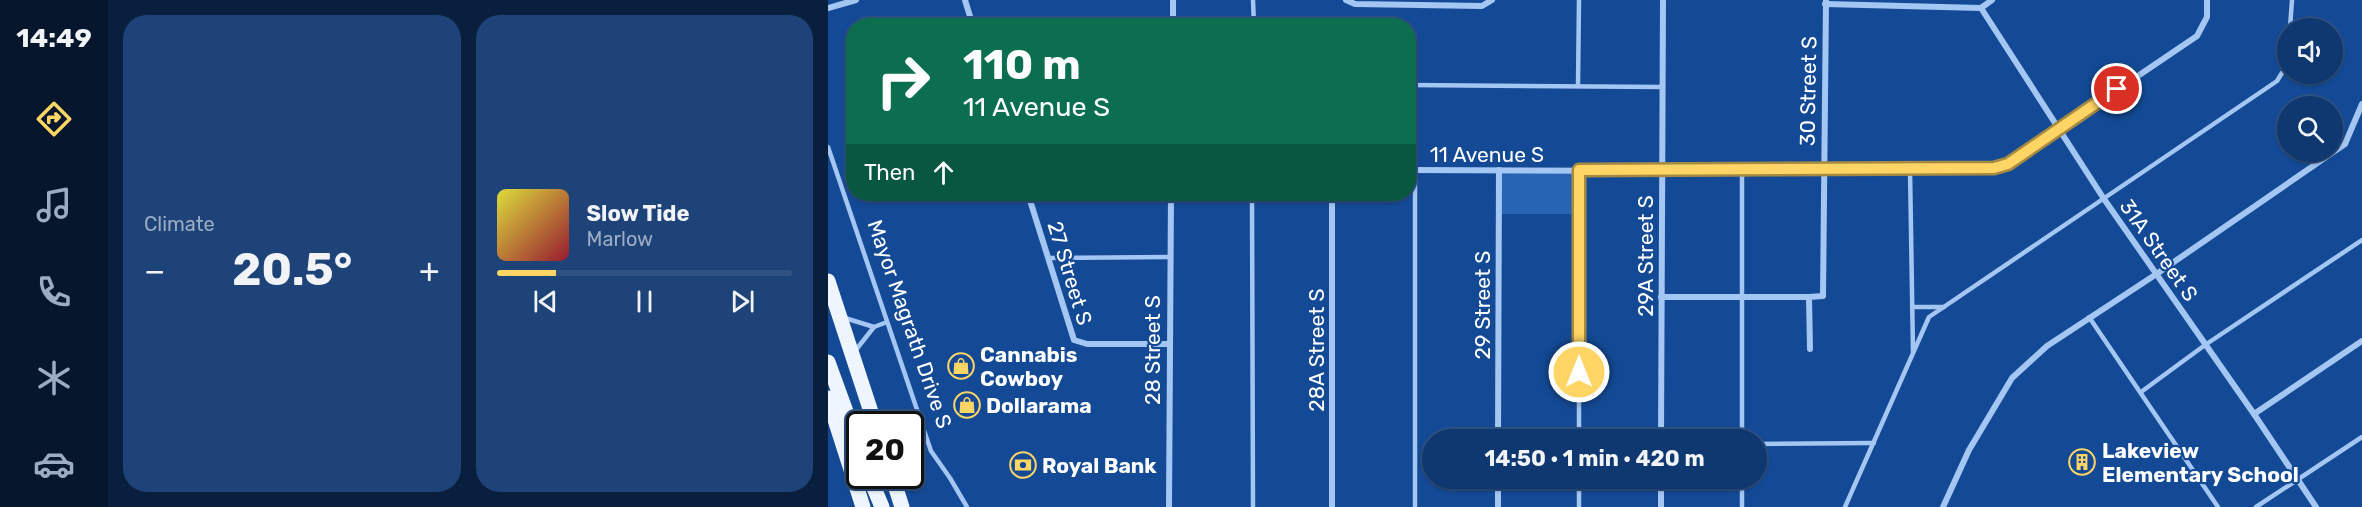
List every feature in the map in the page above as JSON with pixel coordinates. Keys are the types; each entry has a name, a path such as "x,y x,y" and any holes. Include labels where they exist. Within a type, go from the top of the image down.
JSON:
{"main road":[{"path":"828,281 871,411"},
{"path":"828,362 846,412"},
{"path":"828,398 863,507"},
{"path":"874,489 882,507"},
{"path":"896,489 902,507"}],"street":[{"path":"828,9 856,0"},
{"path":"965,0 971,18"},
{"path":"1173,0 1173,18"},
{"path":"1346,0 1355,4 1482,6 1492,0"},
{"name":"29A Street S","path":"1661,429 1663,0"},
{"path":"1826,2 1981,8 1992,0"},
{"name":"11 Avenue S","path":"1416,170 1662,171 1994,168 2008,164 2197,36 2207,17 2207,0"},
{"name":"30 Street S","path":"1809,297 1823,296 1826,2"},
{"name":"31A Street S","path":"1981,8 2104,199 2316,507"},
{"path":"1943,507 1969,450 2012,378 2047,346 2156,275 2345,144 2362,104"},
{"name":"29 Street S","path":"1498,429 1499,170"},
{"name":"27 Street S","path":"1030,201 1074,340 1087,344 1169,344"},
{"name":"28 Street S","path":"1169,507 1171,201"},
{"name":"28A Street S","path":"1332,201 1332,507"},
{"path":"1662,297 1809,297 1810,349"},
{"path":"2254,414 2362,341"},
{"path":"1498,489 1498,507"},
{"path":"1661,489 1661,507"}],"lane":[{"path":"1253,0 1254,18"},
{"path":"1578,0 1578,85"},
{"path":"2291,18 2292,0"},
{"path":"1845,507 1929,317 2277,81"},
{"path":"1416,86 1662,87"},
{"name":"Mayor Magrath Drive S","path":"828,147 846,200"},
{"path":"1910,169 1913,355"},
{"path":"1579,170 1579,429"},
{"path":"1742,170 1742,429"},
{"name":"Mayor Magrath Drive S","path":"846,201 931,451 967,507"},
{"path":"1252,201 1253,507"},
{"path":"1412,201 1415,507"},
{"path":"2141,392 2205,345 2362,240"},
{"path":"1048,258 1170,257"},
{"path":"1912,307 1944,307"},
{"path":"839,315 858,324 874,327 887,322"},
{"path":"2089,317 2218,507"},
{"path":"852,356 874,327"},
{"path":"2256,507 2362,437"},
{"path":"1767,444 1874,442"},
{"path":"1579,489 1579,507"},
{"path":"1742,489 1742,507"}],"shaded area":[{"path":"1499,170 1574,170 1574,214 1499,214"}],"place":[{"name":"Cannabis Cowboy","path":"961,366"},
{"name":"Dollarama","path":"967,405"},
{"name":"Lakeview Elementary School","path":"2082,462"},
{"name":"Royal Bank","path":"1023,465"}],"route":[{"path":"1579,372 1579,170 1994,168 2008,164 2117,89"}]}
